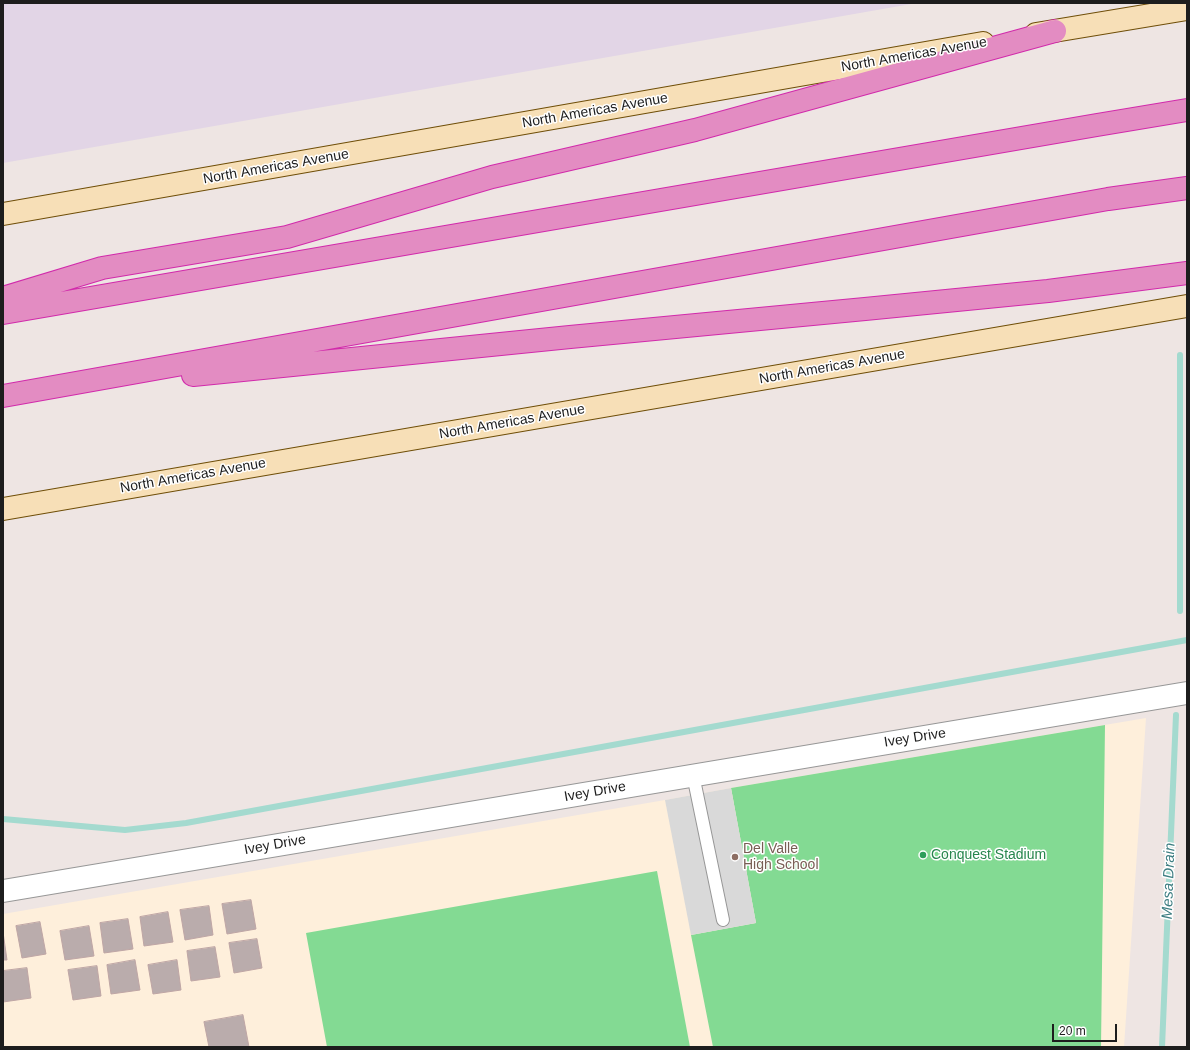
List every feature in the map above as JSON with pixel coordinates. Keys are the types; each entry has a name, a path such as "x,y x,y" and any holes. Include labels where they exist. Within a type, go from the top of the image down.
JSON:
{"highway":[{"path":"3,298 102,268 287,237 492,177 695,130 1055,31"},
{"path":"3,313 1187,110"},
{"path":"12,394 1108,199 1187,188"},
{"path":"12,394 570,337 1048,291 1187,273"}],"main road":[{"name":"North Americas Avenue","path":"3,214 940,50 1187,9"},
{"name":"North Americas Avenue","path":"3,509 1187,306"}],"street":[{"name":"Ivey Drive","path":"3,891 1187,693"}],"lane":[{"path":"693,775 723,920"}],"shaded area":[{"path":"3,3 917,3 3,163"},
{"name":"Del Valle High School","path":"1146,718 1124,1047 3,1047 3,914"},
{"path":"731,788 756,923 691,935 665,800"}],"green space":[{"name":"Conquest Stadium","path":"1105,725 1101,1047 713,1047 691,935 756,923 731,788"},
{"path":"657,871 690,1047 327,1047 306,933"}],"building":[{"path":"251,900 256,929 227,934 222,904"},
{"path":"209,906 213,935 185,940 180,910"},
{"path":"168,912 173,942 144,946 140,917"},
{"path":"128,919 133,949 104,953 100,923"},
{"path":"40,922 46,954 22,958 16,926"},
{"path":"89,926 94,956 65,960 60,931"},
{"path":"3,932 7,960 3,960"},
{"path":"257,939 262,968 234,973 229,943"},
{"path":"215,947 220,977 191,981 187,951"},
{"path":"135,960 140,990 111,994 107,965"},
{"path":"177,960 181,990 153,994 148,965"},
{"path":"97,966 101,996 73,1000 68,970"},
{"path":"27,968 31,998 3,1002 3,971"},
{"path":"243,1015 249,1047 209,1047 204,1022"}],"waterway":[{"name":"Mesa Drain","path":"1180,355 1180,611"},
{"path":"3,819 125,830 186,823 1187,640"},
{"name":"Mesa Drain","path":"1162,1047 1176,715"}],"place":[{"name":"Conquest Stadium","path":"923,855"},
{"name":"Del Valle High School","path":"735,857"}]}
